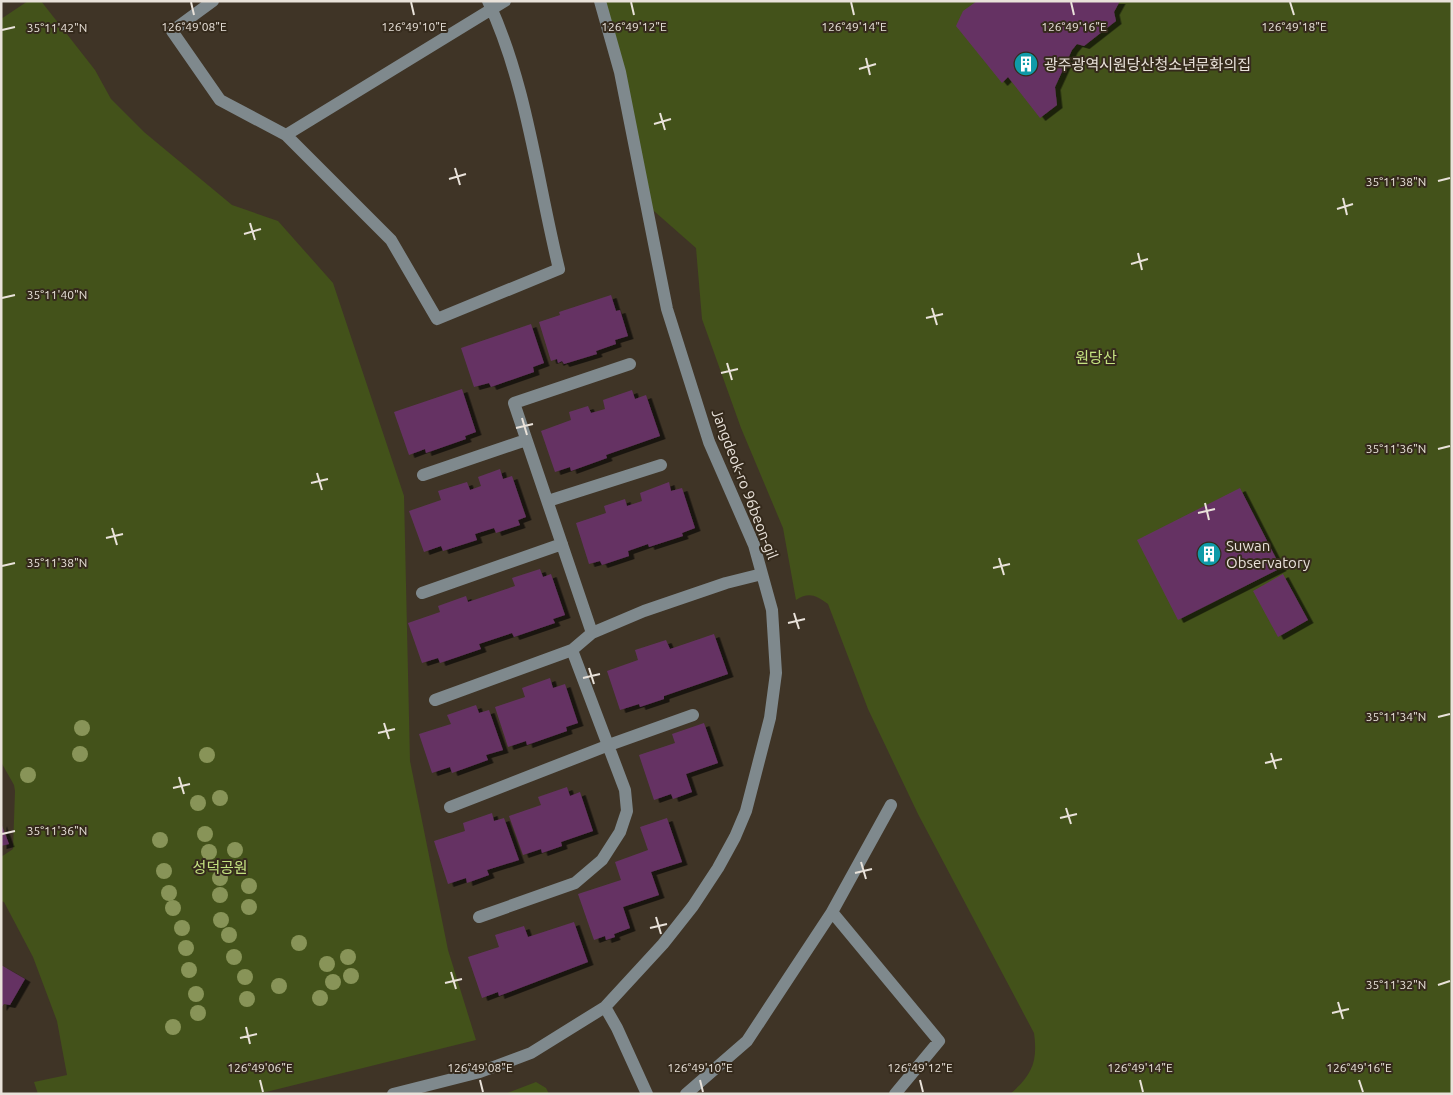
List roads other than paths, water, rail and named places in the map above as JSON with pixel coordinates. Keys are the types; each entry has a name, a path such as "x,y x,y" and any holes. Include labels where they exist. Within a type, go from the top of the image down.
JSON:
{"street":[{"path":"213,1 172,31 220,100 286,135 391,240 437,319 559,269 523,104 500,27 489,5"},
{"path":"286,135 489,5 505,1"},
{"name":"Jangdeok-ro 96beon-gil","path":"393,1094 480,1072 531,1053 605,1007 663,944 693,906 735,837 746,811 770,718 776,673 772,610 754,545 710,442 667,309 620,72 600,1"},
{"path":"592,633 514,403 630,364"},
{"path":"423,475 526,440"},
{"path":"548,501 660,465"},
{"path":"422,593 562,544"},
{"path":"435,700 572,650 592,633 644,611 726,583 762,574"},
{"path":"479,917 575,882 602,860 620,832 627,811 624,790 609,745 572,650"},
{"path":"450,807 609,745 693,715"},
{"path":"686,1094 747,1041 832,912 891,805"},
{"path":"832,912 939,1041 894,1094"},
{"path":"605,1007 617,1028 646,1094"}],"place":[{"name":"광주광역시원당산청소년문화의집","path":"1026,64"},
{"name":"Suwan Observatory","path":"1209,554"}],"park label":[{"name":"원당산","path":"1096,357"},
{"name":"성덕공원","path":"220,867"}]}
